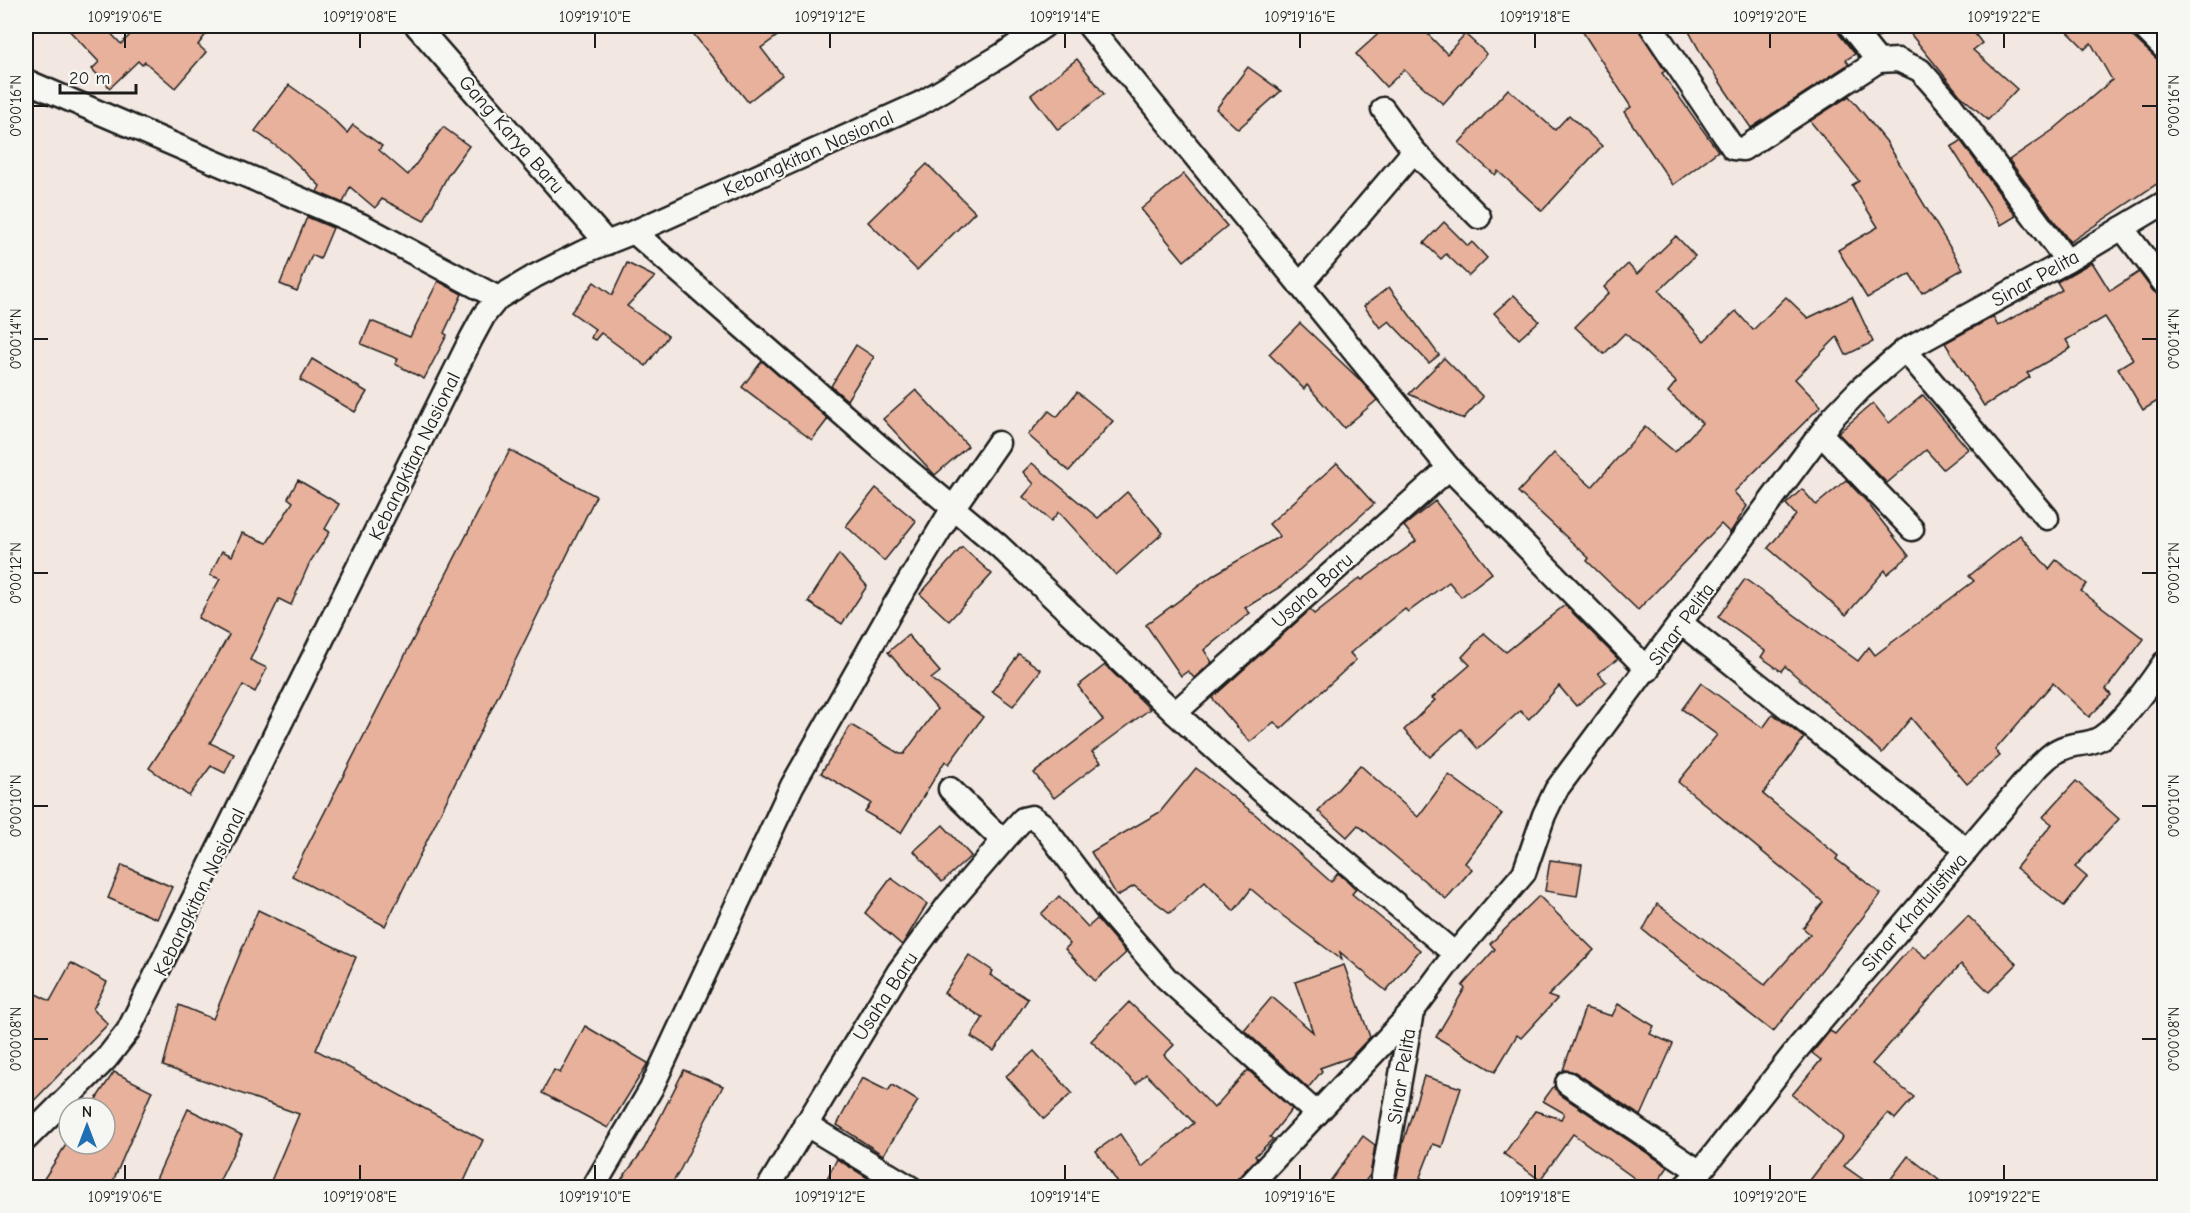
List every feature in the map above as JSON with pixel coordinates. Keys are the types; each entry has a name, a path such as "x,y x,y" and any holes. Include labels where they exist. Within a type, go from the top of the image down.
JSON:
{"street":[{"name":"Gang Karya Baru","path":"417,26 607,243"},
{"name":"Kebangkitan Nasional","path":"26,1139 106,1059 128,1031 471,339 484,315 498,298 553,267 923,102 1002,55 1044,26"},
{"path":"1089,26 1449,468 1648,670"},
{"path":"1651,26 1733,148 1737,149 1743,149 1878,61 1898,60 1920,70 1950,104 2067,261"},
{"path":"1850,26 1878,61"},
{"path":"2142,26 2164,48"},
{"path":"26,81 361,225 498,298"},
{"path":"1383,109 1414,151 1479,217"},
{"path":"1300,285 1414,151"},
{"name":"Sinar Pelita","path":"1381,1188 1412,1012 1455,954 1514,888 1524,873 1544,815 1556,790 1648,670 1821,435 1860,389 1905,350 2067,261 2164,203"},
{"path":"2122,228 2164,282"},
{"path":"634,232 880,447 999,546 1174,712 1265,794 1455,954"},
{"path":"1905,350 2047,518"},
{"path":"1821,435 1912,529"},
{"path":"593,1188 651,1089 792,786 879,631 953,508 998,443"},
{"name":"Usaha Baru","path":"1174,712 1449,468"},
{"path":"1682,624 1967,850"},
{"name":"Sinar Khatulistiwa","path":"1683,1188 1700,1172 1798,1048 2052,753 2066,747 2091,743 2102,737 2145,691 2164,663"},
{"path":"950,789 1003,842"},
{"name":"Usaha Baru","path":"768,1188 899,971 948,905 1023,819 1032,817 1042,824 1107,910 1167,978 1317,1114"},
{"path":"1260,1183 1317,1114 1412,1012"},
{"path":"1567,1083 1700,1172"},
{"path":"805,1124 911,1188"}],"building":[{"path":"65,26 104,26 121,44 139,26 212,26 198,45 206,52 175,88 145,62 142,65 138,61 110,88 92,69 99,62"},
{"path":"687,26 791,26 761,48 782,75 748,102"},
{"path":"1387,26 1420,26 1447,54 1465,34 1487,54 1443,104 1404,70 1386,87 1356,54"},
{"path":"1579,26 1637,26 1665,71 1662,73 1718,151 1673,185 1624,112 1631,107"},
{"path":"1686,26 1837,26 1839,34 1855,54 1846,60 1849,64 1751,128 1703,57"},
{"path":"1867,26 1894,26 1877,38"},
{"path":"1904,26 1969,26 1982,43 1973,50 2017,89 1988,120 1960,95"},
{"path":"2062,26 2129,26 2132,36 2159,61 2164,69 2164,179 2070,242 2009,160 2053,130 2112,80 2091,43 2085,49"},
{"path":"1077,59 1104,94 1058,130 1031,95"},
{"path":"1248,67 1281,91 1238,129 1216,109"},
{"path":"289,85 324,110 347,133 353,125 382,146 379,150 408,175 443,127 469,146 448,175 424,221 382,199 375,208 350,187 343,203 317,192 320,186 286,153 255,131"},
{"path":"1508,89 1555,130 1569,115 1602,146 1542,211 1498,171 1495,175 1459,143"},
{"path":"1849,96 1886,141 1963,269 1922,293 1910,274 1867,298 1838,250 1878,227 1852,185 1859,181 1810,121"},
{"path":"1961,141 2016,216 2001,225 1951,147"},
{"path":"927,164 975,212 917,270 868,222"},
{"path":"1184,174 1227,226 1184,261 1141,209"},
{"path":"307,217 333,228 320,259 312,255 297,291 280,284"},
{"path":"1444,222 1468,246 1472,242 1487,258 1469,276 1446,254 1441,259 1424,243"},
{"path":"1676,236 1695,256 1659,291 1704,341 1736,311 1753,330 1786,297 1808,318 1852,297 1873,342 1846,355 1837,337 1795,379 1821,406 1734,492 1747,506 1730,533 1721,524 1638,610 1587,561 1589,558 1518,492 1554,453 1592,487 1645,427 1675,452 1702,423 1668,392 1676,382 1625,333 1604,354 1575,327 1609,293 1604,287 1628,264 1637,274"},
{"path":"2092,262 2110,291 2139,272 2153,291 2164,299 2164,397 2143,410 2118,368 2133,359 2105,317 2066,340 2071,348 2027,373 2030,377 1984,406 1945,343 1993,317 1998,326 2062,290 2057,282"},
{"path":"627,263 655,277 627,306 668,336 646,366 601,333 595,340 591,338 595,329 571,312 594,282 612,295"},
{"path":"438,281 462,294 444,333 447,335 424,379 395,364 398,359 361,344 371,321 410,337"},
{"path":"1389,287 1439,355 1429,363 1389,321 1380,328 1364,306"},
{"path":"1514,295 1539,321 1519,339 1494,313"},
{"path":"1300,323 1359,379 1377,400 1344,428 1307,385 1304,389 1269,354"},
{"path":"856,345 874,357 847,400 831,386"},
{"path":"1444,358 1483,397 1463,419 1409,394"},
{"path":"312,359 367,392 355,412 300,380"},
{"path":"762,361 828,419 812,440 742,387"},
{"path":"916,390 968,446 935,475 883,419"},
{"path":"1077,392 1113,421 1069,471 1028,435 1049,411 1057,417"},
{"path":"1923,395 1968,449 1943,469 1926,450 1887,483 1838,433 1873,403 1889,423"},
{"path":"510,450 596,496 385,926 292,876"},
{"path":"1032,463 1098,518 1127,492 1163,533 1116,575 1059,512 1051,521 1023,497 1034,484 1023,472"},
{"path":"1337,463 1374,504 1280,587 1245,608 1250,613 1204,650 1212,662 1194,678 1188,671 1181,676 1146,625 1215,574 1280,536 1269,524"},
{"path":"298,480 339,504 325,529 330,532 310,562 291,605 279,599 250,660 267,668 255,692 243,685 210,743 234,754 225,773 211,766 189,796 149,768 178,724 229,635 198,618 220,579 210,575 222,551 232,556 242,533 267,543 293,502 288,498"},
{"path":"1846,480 1866,501 1909,556 1887,574 1885,570 1846,615 1768,548 1796,515 1786,504 1802,489 1816,505"},
{"path":"876,488 916,521 884,561 846,526"},
{"path":"1435,501 1492,573 1461,597 1449,582 1408,612 1405,609 1350,653 1356,660 1281,729 1274,722 1250,742 1212,698 1310,610 1314,614 1360,578 1362,580 1416,541 1404,526"},
{"path":"2020,535 2049,569 2056,560 2087,584 2081,591 2144,639 2106,689 2111,695 2089,717 2053,683 1995,750 2000,756 1967,784 1911,718 1882,753 1785,666 1781,671 1761,657 1765,651 1718,617 1745,579 1858,661 1869,647 1875,655 1974,581 1969,576"},
{"path":"962,547 992,574 949,621 920,594"},
{"path":"839,554 867,586 842,624 808,602"},
{"path":"1565,605 1618,659 1598,673 1606,682 1576,706 1559,686 1529,719 1520,711 1478,749 1461,729 1430,757 1404,730 1435,700 1432,698 1470,665 1462,657 1484,633 1506,652"},
{"path":"908,635 940,672 931,679 983,717 949,764 945,761 901,833 865,812 871,803 821,773 851,725 900,754 904,754 937,709 888,652"},
{"path":"1019,654 1041,670 1013,706 992,691"},
{"path":"1105,665 1150,709 1092,752 1101,762 1054,798 1034,773 1103,720 1078,686"},
{"path":"1701,683 1763,728 1773,714 1804,738 1763,794 1838,856 1836,859 1881,894 1773,1032 1643,930 1657,904 1765,985 1810,934 1803,928 1823,902 1678,782 1717,735 1682,709"},
{"path":"1360,765 1418,817 1449,775 1502,814 1465,863 1472,869 1446,899 1358,825 1347,837 1318,811"},
{"path":"1196,768 1256,815 1331,882 1338,873 1356,889 1352,894 1420,950 1386,991 1340,952 1342,960 1251,889 1234,911 1205,881 1170,913 1134,886 1117,896 1091,852 1160,812"},
{"path":"2076,781 2119,819 2075,867 2087,877 2064,906 2016,868 2052,824 2043,817"},
{"path":"943,825 971,856 942,882 914,851"},
{"path":"1550,860 1582,864 1577,896 1545,891"},
{"path":"122,865 172,887 157,919 108,898"},
{"path":"891,878 927,904 902,945 865,913"},
{"path":"1059,896 1088,927 1097,919 1126,953 1095,981 1065,949 1070,944 1041,914"},
{"path":"1539,896 1594,950 1548,996 1557,999 1521,1038 1517,1035 1495,1072 1436,1037 1465,988 1462,986 1495,949 1490,944"},
{"path":"258,910 356,957 316,1050 483,1140 461,1188 268,1188 299,1114 163,1066 179,1005 213,1019"},
{"path":"1968,916 2017,964 1989,992 1961,964 1872,1064 1914,1097 1895,1119 1888,1113 1844,1166 1875,1188 1804,1188 1843,1137 1792,1095 1821,1060 1812,1053 1830,1031 1835,1034 1912,946 1926,958"},
{"path":"969,955 993,971 990,975 1028,999 994,1051 971,1037 983,1018 944,993"},
{"path":"71,963 107,982 93,1009 108,1024 26,1109 26,989 50,1001"},
{"path":"1344,965 1370,1037 1351,1057 1320,1068 1322,1071 1308,1088 1244,1030 1272,997 1313,1032 1295,982"},
{"path":"1129,1002 1174,1045 1164,1055 1214,1108 1248,1070 1292,1109 1270,1137 1273,1139 1255,1156 1257,1158 1237,1179 1234,1188 1119,1188 1120,1186 1096,1151 1120,1134 1142,1167 1194,1123 1146,1074 1136,1084 1091,1041"},
{"path":"1618,1004 1654,1026 1650,1034 1673,1044 1641,1116 1575,1072 1563,1070 1585,1008 1612,1016"},
{"path":"585,1026 648,1063 608,1128 542,1093 554,1070 560,1073"},
{"path":"1034,1051 1072,1093 1044,1119 1006,1076"},
{"path":"684,1070 723,1086 678,1174 669,1188 615,1188 644,1149"},
{"path":"114,1072 152,1091 110,1188 38,1188 59,1156 117,1156 117,1096 98,1096"},
{"path":"1424,1076 1461,1088 1442,1147 1433,1144 1420,1177 1434,1188 1410,1188 1396,1182 1403,1143"},
{"path":"862,1078 888,1091 892,1085 918,1101 883,1155 837,1125"},
{"path":"1554,1086 1559,1094 1668,1167 1653,1188 1648,1188 1573,1134 1540,1180 1504,1154 1535,1111 1561,1119 1564,1113 1543,1101"},
{"path":"188,1109 242,1135 216,1188 152,1188"},
{"path":"1363,1136 1375,1145 1370,1175 1360,1188 1325,1188"},
{"path":"1908,1156 1949,1188 1884,1188"},
{"path":"837,1159 884,1188 822,1188"}]}
